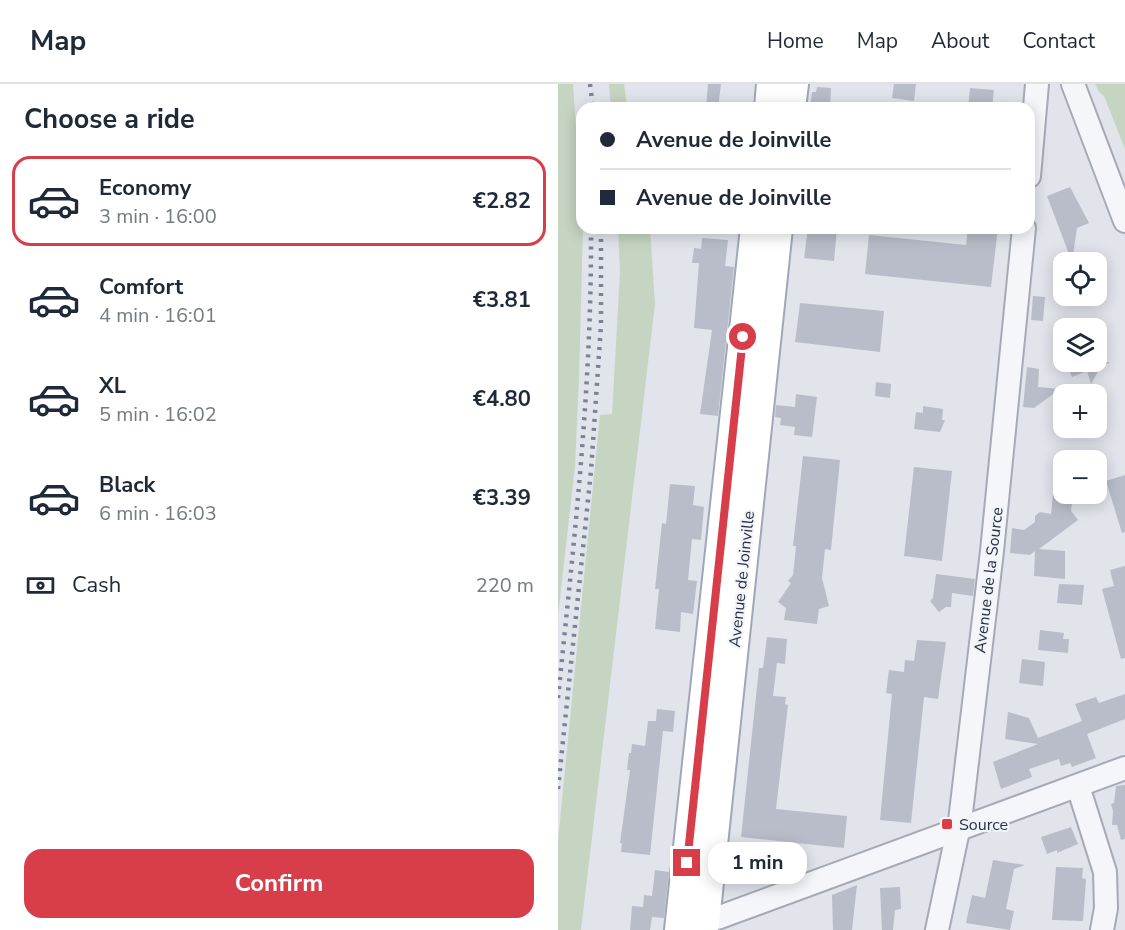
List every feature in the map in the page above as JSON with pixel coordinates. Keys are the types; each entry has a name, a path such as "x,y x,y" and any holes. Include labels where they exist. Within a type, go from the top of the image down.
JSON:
{"main road":[{"path":"770,102 771,84"},
{"path":"792,102 794,84"},
{"name":"Avenue de Joinville","path":"692,925 754,234"},
{"name":"Avenue de Joinville","path":"692,925 777,234"}],"street":[{"path":"1035,116 1038,86"},
{"path":"1073,87 1125,221"},
{"name":"Avenue de la Source","path":"938,930 959,830 996,517 1023,234"},
{"path":"692,925 1125,768"},
{"path":"1078,786 1105,872 1106,908 1102,930"}],"green space":[{"path":"558,84 573,84 576,127 576,234 583,234 579,378 575,466 558,616"},
{"path":"609,84 624,84 626,102 610,102"},
{"path":"1095,84 1125,84 1125,149 1104,96"},
{"path":"618,234 650,234 655,304 581,930 558,930 558,841 600,415 612,414 620,271"}],"building":[{"path":"708,84 721,84 719,102 706,102"},
{"path":"894,84 916,84 914,101 892,98"},
{"path":"817,87 831,88 830,102 811,102 812,92 816,92"},
{"path":"970,88 994,90 993,102 969,102"},
{"path":"1070,187 1089,223 1077,228 1073,252 1068,252 1047,196"},
{"path":"807,234 836,234 834,261 804,258"},
{"path":"967,234 997,234 991,287 865,274 869,235 966,245"},
{"path":"702,238 728,240 725,266 734,267 718,416 700,414 712,330 694,328 699,263 692,263 694,248 701,249"},
{"path":"1033,296 1045,297 1043,321 1031,320"},
{"path":"800,303 884,311 880,352 795,342"},
{"path":"1027,367 1039,369 1038,387 1053,388 1053,394 1034,408 1023,407"},
{"path":"1070,372 1084,372 1072,377"},
{"path":"1087,372 1098,372 1091,384"},
{"path":"876,382 891,384 890,398 875,396"},
{"path":"796,394 817,397 812,437 794,435 795,427 780,425 781,418 775,417 776,405 795,407"},
{"path":"923,406 943,409 942,420 945,420 940,432 914,429 916,412 923,413"},
{"path":"803,456 840,460 831,550 825,549 822,578 829,606 819,609 817,624 784,620 786,608 778,602 791,583 788,581 793,575 796,546 793,546"},
{"path":"914,467 952,471 942,561 904,556"},
{"path":"1125,475 1125,532 1122,533 1107,484 1107,481"},
{"path":"670,484 695,486 693,505 704,507 701,540 692,539 688,580 697,581 693,614 681,612 680,632 655,629 659,589 655,589 662,523 666,524"},
{"path":"1053,494 1053,504 1072,504 1071,511 1078,520 1039,549 1065,551 1065,579 1034,576 1035,551 1030,555 1010,553 1012,528 1024,530 1035,522 1035,516 1040,512 1051,514"},
{"path":"1125,566 1125,658 1121,659 1102,589 1114,586 1110,570"},
{"path":"936,574 975,579 973,596 952,593 951,607 946,607 939,612 930,601 933,598"},
{"path":"1059,584 1084,585 1082,605 1057,603"},
{"path":"1040,630 1064,633 1063,639 1069,639 1068,653 1038,650"},
{"path":"767,637 787,639 785,664 777,663 773,696 786,697 785,704 788,705 776,809 847,816 844,848 741,837 759,668 763,668"},
{"path":"917,640 946,642 938,699 924,697 911,823 880,820 892,694 886,693 889,670 904,672 905,660 914,661"},
{"path":"1022,659 1045,662 1043,686 1019,683"},
{"path":"1125,694 1125,719 1087,734 1096,758 1072,767 1070,763 1061,766 1059,759 1029,769 1032,777 1001,789 993,762 1038,744 1005,739 1008,712 1029,718 1038,738 1082,721 1075,704 1096,697 1099,703"},
{"path":"657,709 675,711 673,732 663,731 650,855 621,852 622,843 620,843 630,770 627,770 629,753 631,753 632,744 645,746 648,721 656,721"},
{"path":"1125,785 1125,839 1121,840 1117,825 1112,825 1111,804 1114,803 1116,786"},
{"path":"1071,827 1078,844 1057,853 1057,850 1047,854 1041,837"},
{"path":"993,860 1025,865 1014,869 1006,909 1014,911 1010,930 966,923 972,895 985,898"},
{"path":"1056,867 1083,868 1082,878 1086,879 1083,921 1052,920"},
{"path":"655,870 669,872 664,918 652,917 650,930 630,930 632,906 643,907 644,895 652,896"},
{"path":"857,885 852,930 833,930 832,895"},
{"path":"900,887 901,909 895,910 893,930 882,930 880,888"}],"railway":[{"path":"590,84 592,102"},
{"path":"558,698 585,405 589,346 591,234"},
{"path":"558,789 591,471 601,325 601,234"}],"place":[{"name":"Source","path":"947,824"}],"route":[{"path":"687,863 743,337"}]}
